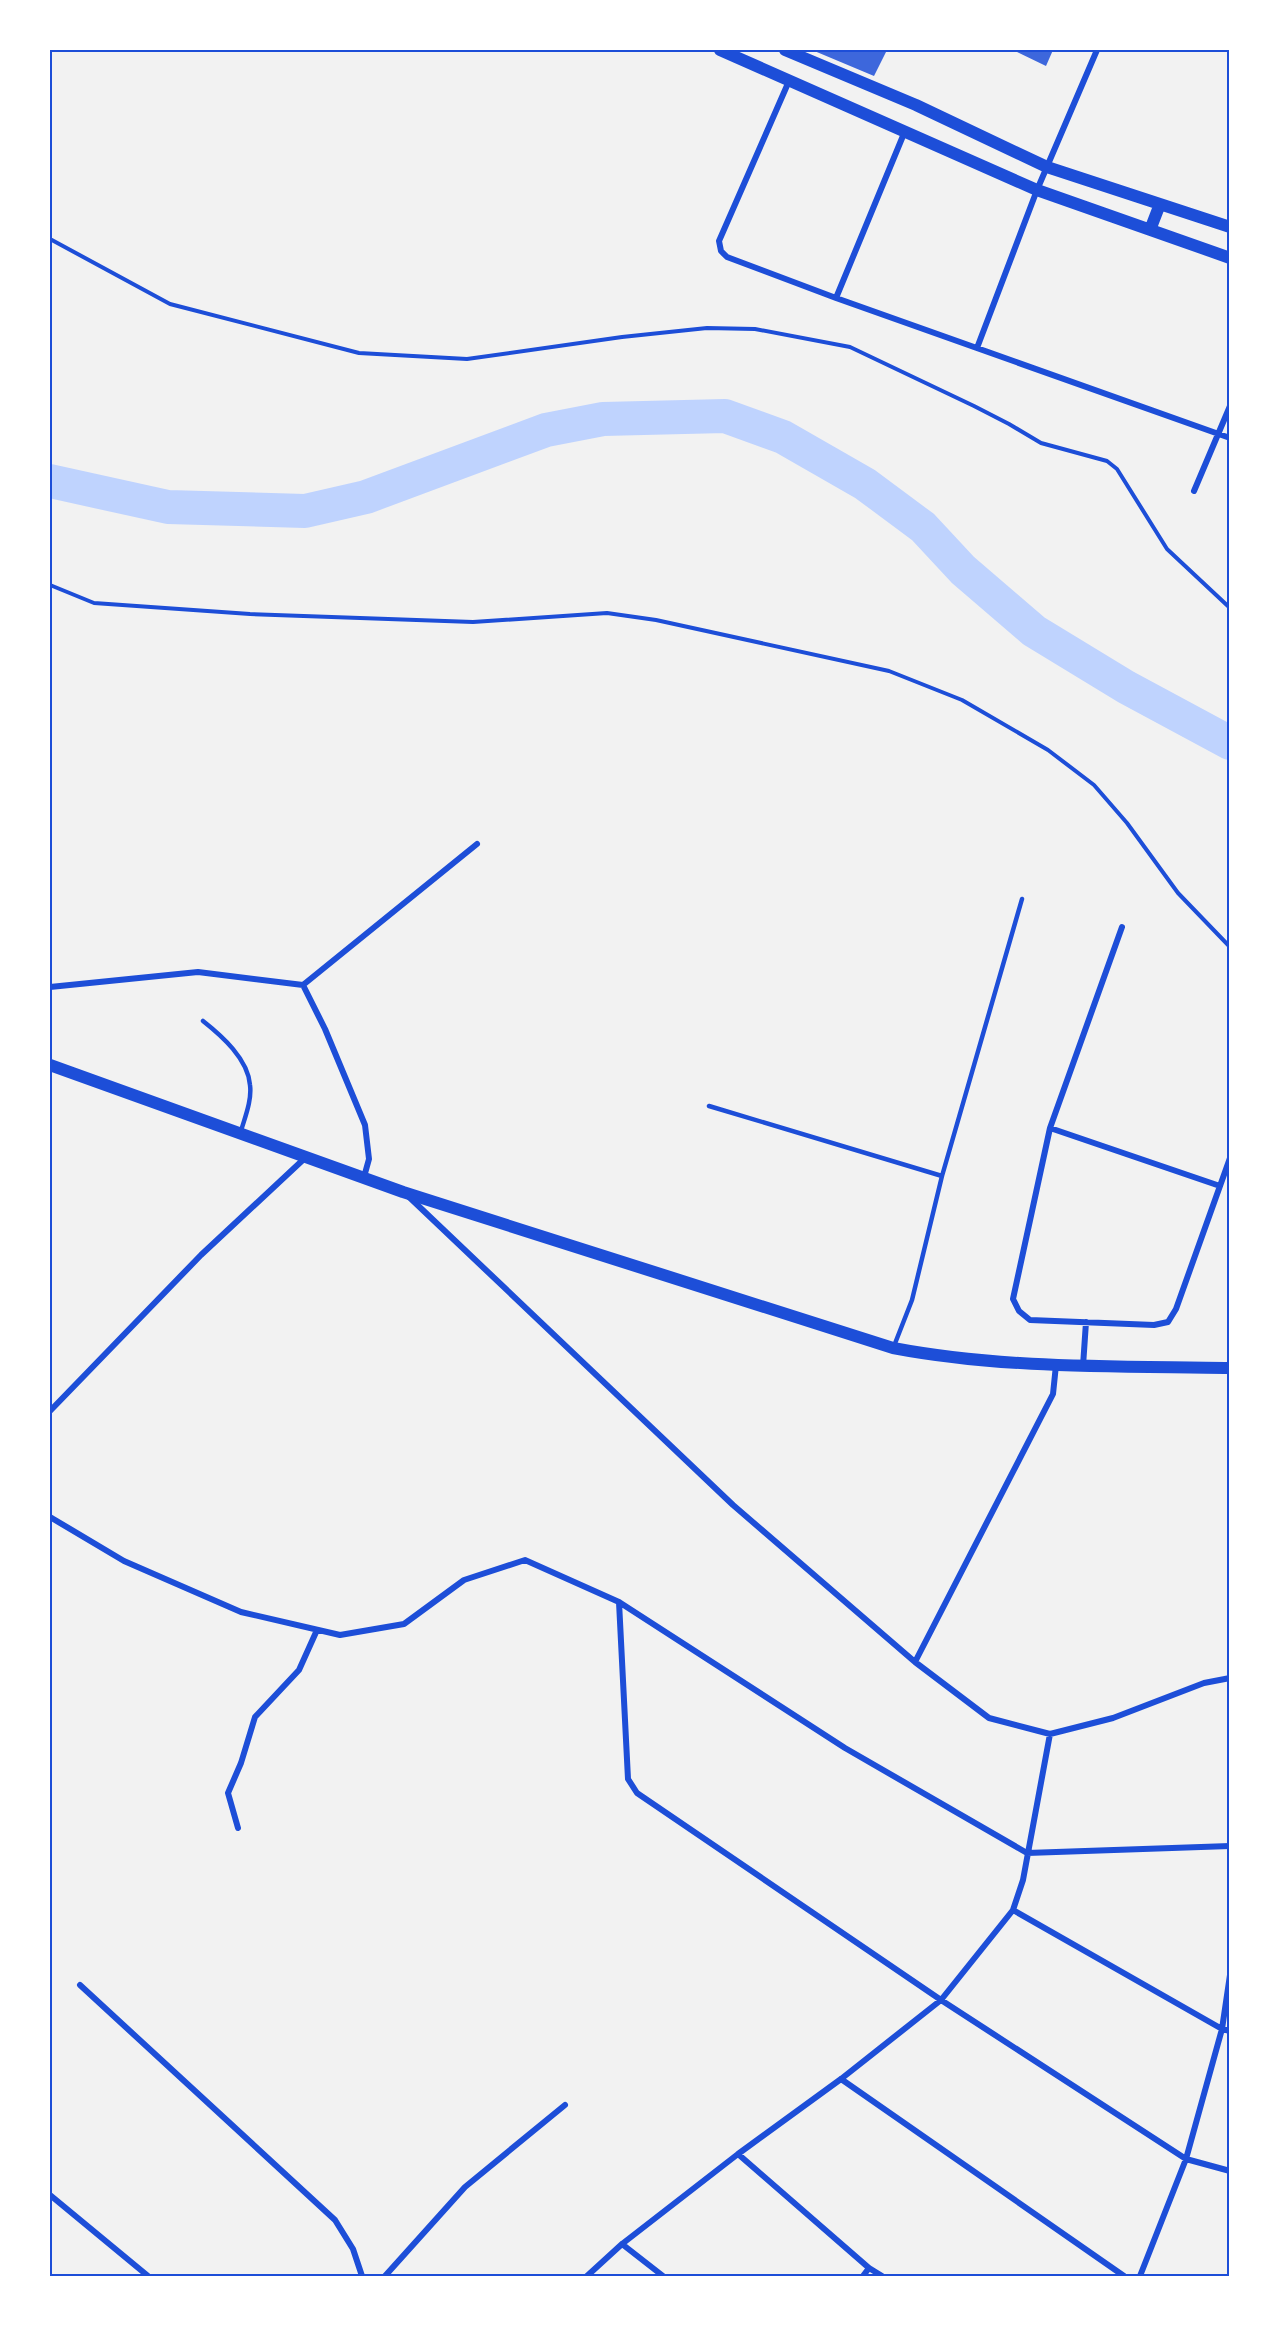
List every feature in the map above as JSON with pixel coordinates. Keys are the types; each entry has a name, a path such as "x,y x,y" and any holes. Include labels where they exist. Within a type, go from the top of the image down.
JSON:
{"main road":[{"path":"720,50 1037,190 1230,258"},
{"path":"785,50 803,53 1047,167 1230,227"},
{"path":"1150,230 1160,204"},
{"path":"50,1065 403,1192 893,1348 941,1357 1056,1365 1230,1368"}],"street":[{"path":"976,348 1037,190 1097,50"},
{"path":"789,81 719,241 721,251 727,257 1230,438"},
{"path":"836,298 905,130"},
{"path":"1194,491 1230,406"},
{"path":"50,987 198,972 303,985 477,844"},
{"path":"1122,927 1050,1128 1013,1299 1019,1311 1030,1320 1154,1325 1168,1322 1176,1309 1230,1158"},
{"path":"303,985 325,1029 365,1125 369,1158 364,1177"},
{"path":"1050,1128 1220,1186"},
{"path":"50,1411 201,1256 305,1157"},
{"path":"403,1192 734,1505 915,1662 989,1718 1050,1734 1113,1718 1204,1683 1230,1678"},
{"path":"1083,1366 1086,1322"},
{"path":"915,1662 1053,1394 1056,1365"},
{"path":"50,1516 124,1561 241,1612 340,1635 404,1624 464,1580 525,1560 619,1602 845,1748 1027,1853 1230,1846"},
{"path":"619,1602 628,1779 637,1793 941,2000 1186,2159 1230,2171"},
{"path":"238,1828 228,1793 241,1763 255,1717 300,1670 316,1630"},
{"path":"587,2277 622,2244 738,2154 842,2079 941,2000 1013,1910 1023,1880 1050,1734"},
{"path":"1013,1910 1222,2029 1230,2031"},
{"path":"1140,2277 1186,2159 1222,2029 1230,1975"},
{"path":"81,1985 335,2220 353,2249 362,2277"},
{"path":"842,2079 1124,2277"},
{"path":"385,2277 465,2187 565,2105"},
{"path":"738,2154 882,2277"},
{"path":"50,2195 148,2277"},
{"path":"622,2244 663,2277"},
{"path":"863,2277 869,2268"}],"lane":[{"path":"893,1348 912,1300 942,1176 1022,899"},
{"path":"203,1021 224,1038 239,1056 250,1084 247,1111 241,1134"},
{"path":"709,1106 942,1176"}],"path":[{"path":"50,239 170,304 359,353 467,359 622,337 707,328 755,328 850,347 992,415 1041,443 1107,461 1117,469 1167,549 1230,608"},
{"path":"50,585 94,603 250,614 473,622 607,613 656,620 889,671 962,700 1048,750 1094,785 1127,823 1178,893 1230,947"}],"building":[{"path":"812,50 887,50 874,76"},
{"path":"1013,50 1053,50 1046,66"}],"waterway":[{"path":"50,481 168,507 305,511 366,497 546,430 603,419 725,416 783,437 865,484 923,527 963,570 1034,631 1126,687 1230,743"}]}
